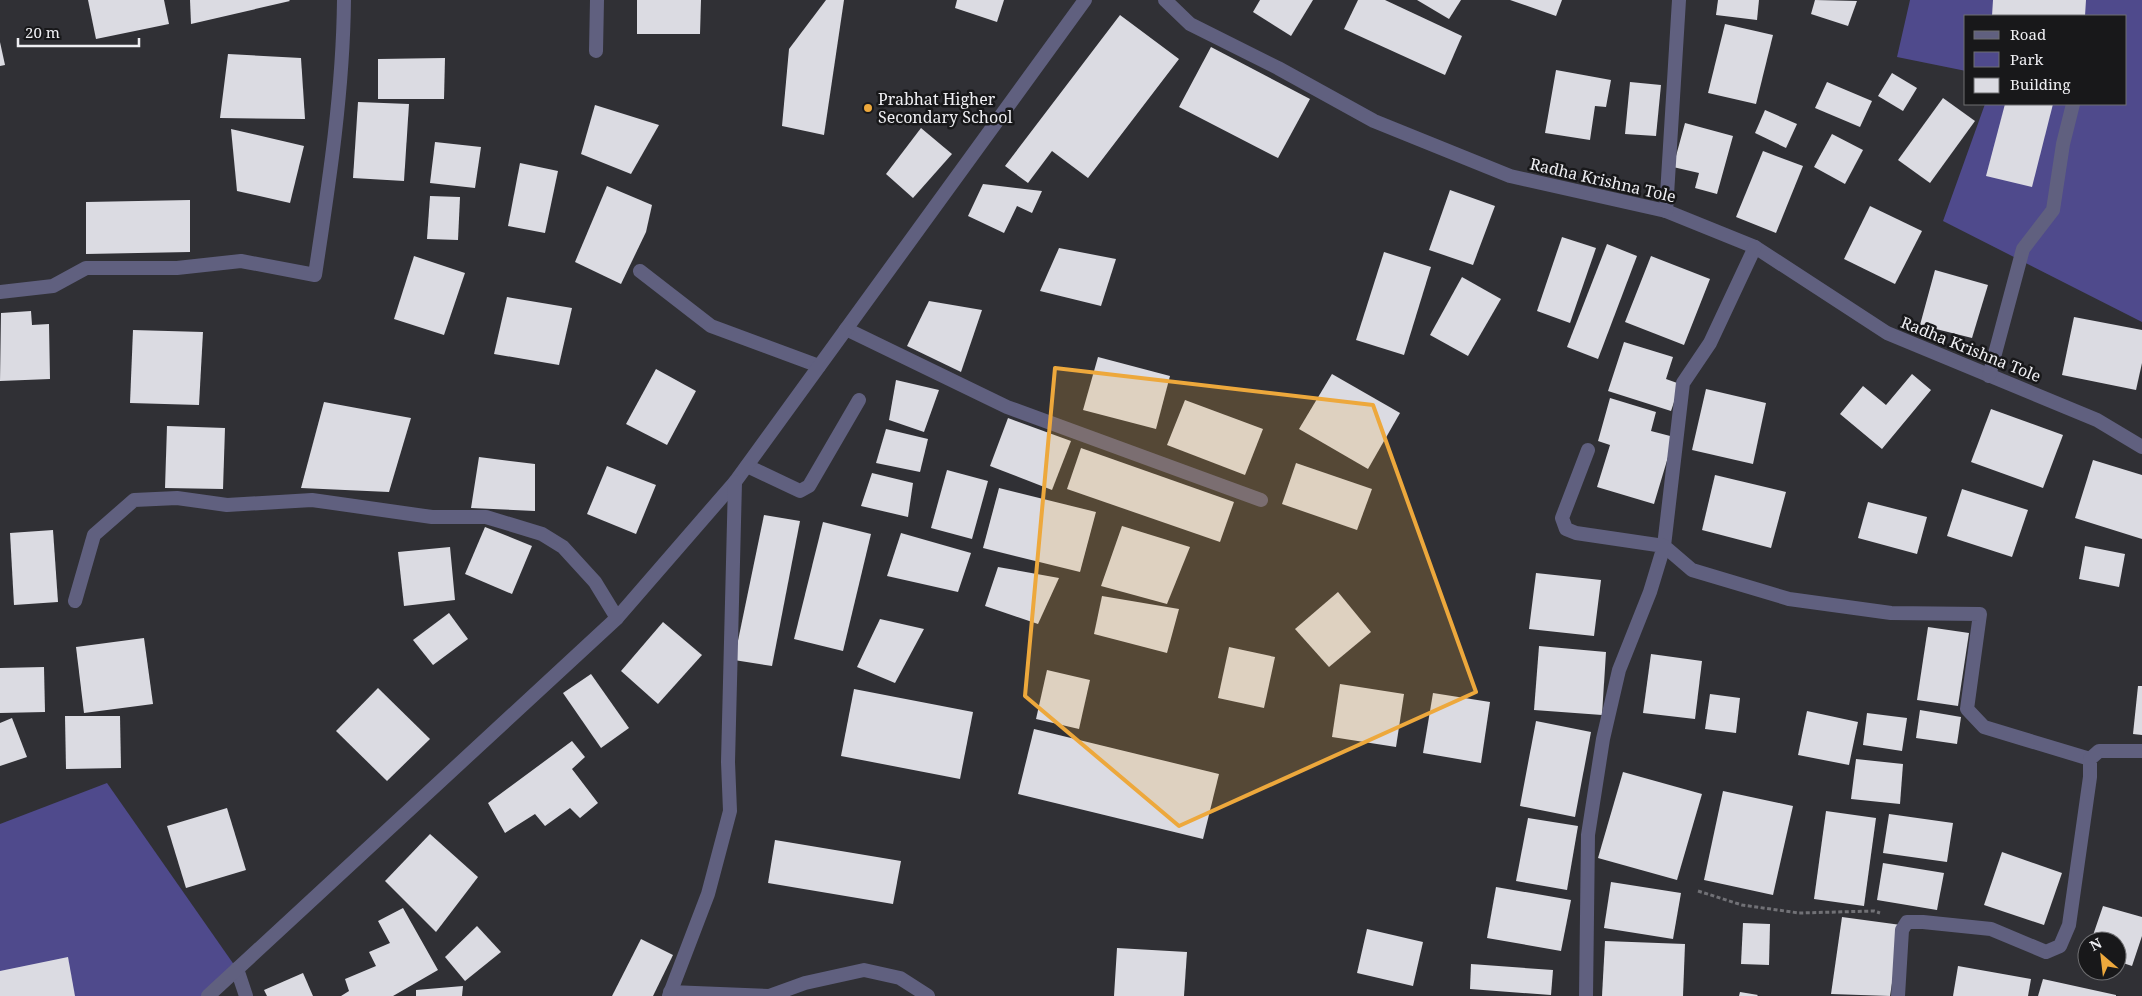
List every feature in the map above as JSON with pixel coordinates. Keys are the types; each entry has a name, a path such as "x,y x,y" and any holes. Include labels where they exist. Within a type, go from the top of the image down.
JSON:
{"street":[{"path":"0,292 53,286 86,268 177,268 241,261 315,275 332,167 343,60 344,0"},
{"path":"596,51 597,0"},
{"path":"208,996 617,618 735,482 1085,0"},
{"name":"Radha Krishna Tole","path":"1165,0 1190,24 1278,68 1374,122 1510,176 1666,211 1755,247 1888,334 2097,420 2142,447"},
{"path":"1666,211 1679,0"},
{"path":"1989,376 2023,249 2053,210 2063,144 2073,105"},
{"path":"1586,996 1588,835 1618,670 1648,600 1664,546 1683,383 1710,343 1755,247"},
{"path":"640,271 711,326 819,366"},
{"path":"846,329 1007,407 1261,500"},
{"path":"747,466 790,488 800,491 809,486 859,400"},
{"path":"1588,450 1562,518 1566,529 1576,533 1664,546 1692,570 1790,599 1892,613 1980,614 1967,709 1984,727 2090,758"},
{"path":"735,482 728,762 730,811 708,894 670,994 769,996 805,983 864,970 900,978 928,996"},
{"path":"75,601 94,534 134,500 177,498 227,505 312,500 432,517 486,517 542,534 563,547 594,582 617,618"},
{"path":"2090,758 2100,751 2142,751"},
{"path":"1898,996 1902,930 1907,922 1991,929 2046,952 2060,946 2069,925 2090,777 2090,758"},
{"path":"237,969 246,996"}],"path":[{"path":"1698,891 1742,905 1799,912 1874,911 1907,922"}],"highlighted area":[{"path":"1055,368 1373,405 1476,692 1179,826 1025,696"}],"green space":[{"path":"1910,0 2142,0 2142,322 1943,221 1985,105 2127,105 2127,15 1964,15 1964,71 1897,57"},
{"path":"107,783 237,969 206,996 0,996 0,824"}],"building":[{"path":"88,0 164,0 169,24 96,39"},
{"path":"190,0 289,0 290,1 191,24"},
{"path":"637,0 701,0 700,34 637,34"},
{"path":"826,0 844,0 824,135 782,126 789,49"},
{"path":"957,0 1004,0 997,22 955,8"},
{"path":"1260,0 1313,0 1291,36 1253,12"},
{"path":"1358,0 1385,0 1462,36 1445,75 1344,29"},
{"path":"1417,0 1461,0 1449,19"},
{"path":"1510,0 1562,0 1556,16"},
{"path":"1718,0 1759,0 1757,20 1716,15"},
{"path":"1815,0 1857,1 1848,26 1811,14"},
{"path":"1993,0 2086,0 2085,15 1992,15"},
{"path":"1120,15 1179,59 1088,178 1052,151 1028,183 1005,166"},
{"path":"1725,24 1773,35 1756,104 1708,93"},
{"path":"0,42 5,65 0,66"},
{"path":"1211,47 1310,99 1278,158 1179,107"},
{"path":"228,54 301,58 305,119 220,118"},
{"path":"445,58 444,99 378,99 378,59"},
{"path":"1556,70 1611,80 1606,107 1595,106 1590,140 1545,133"},
{"path":"1892,73 1917,88 1903,111 1878,96"},
{"path":"1630,82 1661,85 1656,136 1625,134"},
{"path":"1827,82 1872,101 1860,127 1815,108"},
{"path":"1943,98 1975,121 1930,183 1898,160"},
{"path":"358,102 409,104 404,181 353,178"},
{"path":"595,105 659,125 631,174 581,154"},
{"path":"2005,105 2053,105 2032,187 1986,176"},
{"path":"1765,110 1797,124 1786,148 1755,133"},
{"path":"1685,123 1733,136 1717,194 1695,188 1699,173 1673,167"},
{"path":"921,128 952,154 913,198 886,174"},
{"path":"231,129 304,146 290,203 237,191"},
{"path":"1832,134 1863,150 1845,184 1814,167"},
{"path":"435,142 481,147 475,188 430,183"},
{"path":"1763,151 1803,166 1776,233 1736,217"},
{"path":"520,163 558,171 545,233 508,226"},
{"path":"983,184 1042,191 1032,213 1017,206 1004,233 968,216"},
{"path":"607,186 652,205 646,232 621,284 575,262"},
{"path":"1450,190 1495,206 1473,265 1429,250"},
{"path":"430,196 460,197 458,240 427,239"},
{"path":"190,200 190,252 86,254 86,202"},
{"path":"1870,206 1922,231 1895,284 1844,259"},
{"path":"1562,237 1596,248 1570,323 1537,311"},
{"path":"1607,244 1637,256 1598,359 1567,347"},
{"path":"1059,248 1116,259 1101,306 1040,291"},
{"path":"1384,252 1431,267 1404,355 1356,340"},
{"path":"414,256 465,273 444,335 394,319"},
{"path":"1651,256 1710,279 1684,345 1625,322"},
{"path":"1935,270 1988,285 1972,338 1920,325"},
{"path":"1462,277 1501,299 1468,356 1430,335"},
{"path":"507,297 572,308 559,365 494,354"},
{"path":"929,301 982,310 961,372 907,346"},
{"path":"31,311 32,325 49,324 50,379 0,381 1,313"},
{"path":"2074,317 2142,330 2142,363 2136,390 2062,375"},
{"path":"133,330 203,332 199,405 130,403"},
{"path":"1624,342 1673,357 1666,379 1680,384 1671,411 1608,391"},
{"path":"1098,357 1170,376 1156,429 1083,410"},
{"path":"656,369 696,391 667,445 626,424"},
{"path":"1332,374 1400,413 1368,469 1299,429"},
{"path":"1912,374 1931,390 1882,449 1840,414 1863,386 1886,405"},
{"path":"896,380 939,390 924,432 889,420"},
{"path":"1706,389 1766,403 1753,464 1692,450"},
{"path":"1610,398 1656,412 1651,431 1674,437 1654,504 1597,487 1610,445 1598,441"},
{"path":"1185,400 1263,429 1245,475 1167,445"},
{"path":"324,402 411,418 389,492 301,488"},
{"path":"1991,409 2063,435 2043,488 1971,462"},
{"path":"1008,418 1071,441 1052,490 990,466"},
{"path":"167,426 225,428 223,489 165,488"},
{"path":"886,429 928,439 920,472 876,463"},
{"path":"1081,448 1234,502 1220,542 1067,489"},
{"path":"479,457 535,464 535,511 471,508"},
{"path":"2093,460 2142,475 2142,539 2075,518"},
{"path":"1296,463 1372,489 1357,530 1282,504"},
{"path":"607,466 656,485 636,534 587,514"},
{"path":"947,470 988,481 972,539 931,528"},
{"path":"872,473 913,483 908,517 861,506"},
{"path":"1715,475 1786,492 1771,548 1702,530"},
{"path":"999,488 1096,512 1080,572 983,548"},
{"path":"1962,489 2028,510 2012,557 1947,536"},
{"path":"1868,502 1927,517 1917,554 1858,538"},
{"path":"764,515 800,521 772,666 734,660"},
{"path":"823,522 871,534 843,651 794,639"},
{"path":"1122,526 1190,547 1167,604 1101,586"},
{"path":"485,527 532,546 512,594 465,574"},
{"path":"53,530 58,602 14,605 10,533"},
{"path":"901,533 971,553 958,592 887,576"},
{"path":"2085,546 2125,554 2119,587 2079,579"},
{"path":"450,547 455,600 404,606 398,552"},
{"path":"998,567 1059,578 1038,624 985,606"},
{"path":"1536,573 1601,580 1594,636 1529,629"},
{"path":"1338,592 1371,632 1329,667 1295,629"},
{"path":"1102,596 1179,609 1167,653 1094,634"},
{"path":"449,613 468,639 433,665 413,640"},
{"path":"880,619 924,629 895,683 857,667"},
{"path":"663,622 702,655 658,704 621,671"},
{"path":"1928,627 1969,633 1958,706 1917,700"},
{"path":"144,638 153,704 84,713 76,647"},
{"path":"1539,646 1606,652 1602,715 1534,710"},
{"path":"1229,647 1275,657 1264,708 1218,698"},
{"path":"1651,654 1702,661 1695,719 1643,713"},
{"path":"44,667 45,712 0,713 0,668"},
{"path":"1047,670 1090,680 1079,729 1036,719"},
{"path":"591,674 629,728 601,748 563,693"},
{"path":"1340,684 1404,694 1396,747 1332,737"},
{"path":"2138,686 2142,686 2142,735 2133,734"},
{"path":"378,688 430,739 387,781 336,731"},
{"path":"854,689 973,712 960,779 841,756"},
{"path":"1433,693 1490,702 1481,763 1423,753"},
{"path":"1710,694 1740,698 1736,733 1705,729"},
{"path":"1920,710 1961,717 1957,744 1916,738"},
{"path":"1807,711 1858,722 1849,765 1798,755"},
{"path":"1867,713 1907,718 1902,751 1863,745"},
{"path":"65,716 120,716 121,768 66,769"},
{"path":"12,718 27,757 0,766 0,723"},
{"path":"1536,721 1591,732 1575,817 1520,806"},
{"path":"1034,729 1219,774 1203,839 1018,794"},
{"path":"572,741 585,757 572,769 598,803 580,818 570,808 545,826 535,814 505,833 488,803"},
{"path":"1856,759 1903,764 1900,804 1851,799"},
{"path":"1623,772 1702,794 1677,880 1598,858"},
{"path":"1723,791 1793,806 1773,895 1704,880"},
{"path":"227,808 246,870 186,888 167,826"},
{"path":"1826,811 1876,818 1864,906 1814,899"},
{"path":"1889,814 1953,823 1947,862 1883,853"},
{"path":"1528,818 1578,826 1567,890 1516,881"},
{"path":"430,834 478,877 436,932 385,881"},
{"path":"775,840 901,861 893,904 768,883"},
{"path":"2002,852 2062,873 2044,925 1984,905"},
{"path":"1883,863 1944,873 1937,910 1877,900"},
{"path":"1611,882 1681,893 1673,939 1604,928"},
{"path":"1496,887 1571,900 1561,951 1487,938"},
{"path":"2103,906 2142,917 2142,936 2132,966 2127,964 2127,931 2094,931"},
{"path":"403,908 438,970 393,996 341,996 349,991 345,979 376,966 369,952 390,943 378,921"},
{"path":"1842,917 1901,925 1890,996 1831,994"},
{"path":"1743,923 1770,924 1769,965 1741,964"},
{"path":"477,926 501,952 465,981 445,957"},
{"path":"1367,929 1423,942 1413,986 1357,973"},
{"path":"641,939 673,955 653,996 612,996"},
{"path":"1605,941 1685,944 1683,996 1602,996"},
{"path":"1117,948 1187,952 1184,996 1114,996"},
{"path":"68,957 75,996 0,996 0,971"},
{"path":"1471,964 1553,970 1551,995 1470,989"},
{"path":"1958,966 2031,979 2028,996 1953,996"},
{"path":"303,973 313,996 267,996 264,990"},
{"path":"2043,979 2116,995 2116,996 2038,996"},
{"path":"463,986 462,996 416,996 416,990"},
{"path":"1740,992 1758,995 1739,996"}],"place":[{"name":"Prabhat Higher Secondary School","path":"868,108"}]}
